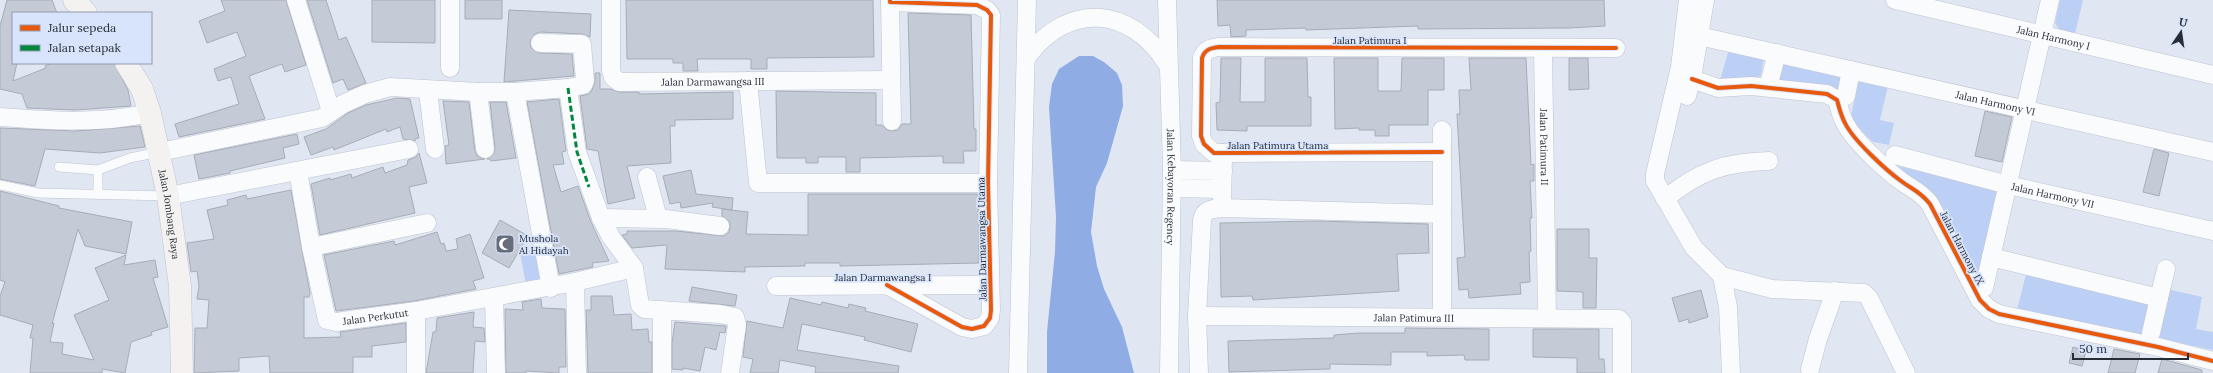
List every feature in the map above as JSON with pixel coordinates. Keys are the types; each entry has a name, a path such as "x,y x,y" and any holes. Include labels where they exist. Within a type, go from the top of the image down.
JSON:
{"main road":[{"path":"74,0 85,12"},
{"name":"Jalan Jombang Raya","path":"127,64 142,89 150,113 160,152 168,196 180,286 182,373"}],"street":[{"path":"296,0 331,110"},
{"path":"450,0 450,68"},
{"name":"Jalan Darmawangsa III","path":"611,0 611,70 613,77 619,82 891,80"},
{"path":"1018,373 1027,57 1027,0"},
{"name":"Jalan Kebayoran Regency","path":"1167,0 1167,64 1172,170 1169,373"},
{"path":"1688,0 1680,67 1665,125 1655,174 1655,181 1665,199 1694,248 1722,276 1772,289 1864,293 1869,298 1906,373"},
{"path":"1699,36 1705,0"},
{"name":"Jalan Harmony I","path":"1895,0 2213,74"},
{"path":"1984,288 2050,0"},
{"path":"892,121 890,1 977,2"},
{"name":"Jalan Darmawangsa Utama","path":"887,285 962,327 972,329 984,326 988,321 991,310 988,183 990,16 987,10 977,2"},
{"path":"1027,57 1038,41 1053,29 1071,21 1096,18 1109,19 1127,24 1144,34 1157,48 1167,64"},
{"name":"Jalan Harmony VI","path":"1699,36 2213,152"},
{"name":"Jalan Harmony IX","path":"1699,36 1689,87 1718,88 1752,86 1827,94 1837,100 1844,123 1852,133 1902,183 1922,193 1930,204 1980,300 1989,309 1999,314 2158,347 2213,361"},
{"path":"160,152 322,118 331,110 378,89 390,87 428,91 515,92 580,87 584,84 582,44 540,43"},
{"name":"Jalan Patimura I","path":"1202,58 1207,50 1219,47 1543,49"},
{"path":"1543,49 1616,48"},
{"name":"Jalan Patimura II","path":"1543,49 1546,318"},
{"path":"1770,80 1777,53"},
{"name":"Jalan Patimura Utama","path":"1202,58 1202,140 1208,149 1223,162"},
{"path":"1846,96 1851,70"},
{"path":"748,81 758,183 988,183"},
{"path":"568,88 577,152 601,218 611,237 634,268 641,307 662,311 726,314 737,319 730,373"},
{"path":"428,91 435,149"},
{"path":"478,92 485,149"},
{"path":"515,92 551,288"},
{"path":"0,117 84,121 115,119 150,113"},
{"path":"1442,130 1442,317"},
{"path":"168,196 409,149"},
{"name":"Jalan Patimura Utama","path":"1172,170 1223,162 1442,152"},
{"name":"Jalan Harmony VII","path":"1895,155 2008,185 2213,232"},
{"path":"1665,199 1685,183 1706,171 1732,164 1769,161"},
{"path":"1222,208 1223,162"},
{"path":"298,171 311,247 427,223"},
{"path":"647,177 658,218"},
{"path":"1172,188 1222,189"},
{"path":"1199,373 1197,316 1202,220 1203,214 1208,210 1222,208 1442,214"},
{"path":"601,218 658,218 720,226"},
{"name":"Jalan Perkutut","path":"311,247 324,314 327,320 336,322 416,311 551,288 634,268"},
{"path":"1991,257 2159,298"},
{"path":"2151,333 2166,269"},
{"path":"1722,276 1728,307 1731,373"},
{"path":"575,282 577,373"},
{"name":"Jalan Darmawangsa I","path":"776,286 990,285"},
{"path":"1810,369 1818,339 1835,291"},
{"path":"494,298 496,373"},
{"path":"416,311 416,373"},
{"path":"662,311 662,373"},
{"name":"Jalan Patimura III","path":"1197,316 1619,319 1622,322 1622,373"}],"lane":[{"path":"60,167 98,170 130,158 160,152"},
{"path":"98,170 98,194"},
{"path":"0,185 38,194 168,196"}],"shaded area":[{"path":"2060,0 2083,0 2075,34 2060,31 2055,23"},
{"path":"1729,49 1764,56 1761,76 1733,83 1720,80"},
{"path":"1079,56 1093,56 1104,62 1117,73 1122,85 1123,106 1107,163 1096,187 1091,232 1097,266 1104,289 1122,327 1134,373 1047,373 1047,332 1055,252 1056,217 1049,107 1052,84 1059,69"},
{"path":"1781,60 1840,74 1843,79 1838,92 1775,81"},
{"path":"1859,80 1888,86 1880,120 1894,123 1889,145 1873,142 1850,120"},
{"path":"1893,165 1998,190 1978,286"},
{"path":"536,250 543,282 526,285 520,253"},
{"path":"2026,274 2149,302 2141,336 2017,310"},
{"path":"2167,289 2202,297 2196,329 2213,332 2213,350 2157,338"}],"building":[{"path":"7,0 52,0 57,12 12,12 12,64 17,64 13,81 46,68 45,66 50,64 115,64 128,90 131,106 75,110 27,108 22,94 0,89 0,26"},
{"path":"221,0 286,0 306,65 285,72 282,64 249,76 265,119 179,137 175,124 239,104 231,77 218,81 214,69 246,56 237,32 207,43 199,21 225,11"},
{"path":"307,0 326,0 339,40 346,37 366,83 348,90 343,79 333,83"},
{"path":"372,0 435,0 435,43 372,42"},
{"path":"465,0 502,0 502,19 465,19"},
{"path":"626,0 873,0 874,57 767,58 767,69 751,69 751,59 697,59 698,71 683,71 683,63 673,63 673,59 627,59"},
{"path":"1217,0 1604,0 1605,26 1570,28 1418,29 1418,26 1306,30 1306,28 1246,30 1246,36 1231,37 1230,25 1218,26"},
{"path":"509,10 591,14 590,37 582,34 540,32 535,34 530,42 531,48 539,53 572,54 574,76 504,82"},
{"path":"908,13 971,15 976,151 963,151 964,163 943,163 943,156 860,158 860,172 846,172 846,157 818,157 818,163 806,163 806,158 777,158 776,91 876,93 876,125 882,125 887,130 893,131 898,130 902,124 911,124"},
{"path":"1221,58 1241,58 1240,102 1265,102 1265,58 1307,58 1308,97 1311,97 1311,126 1247,126 1247,131 1217,130 1216,103 1220,102"},
{"path":"1334,58 1378,58 1378,91 1401,91 1402,58 1444,58 1444,90 1428,90 1428,125 1389,125 1389,136 1375,136 1375,130 1359,130 1359,128 1335,129"},
{"path":"1469,58 1526,58 1531,165 1534,164 1534,181 1530,181 1532,218 1530,218 1530,282 1520,283 1521,294 1469,298 1468,289 1459,290 1457,258 1465,257 1457,114 1460,114 1459,90 1471,90"},
{"path":"1569,58 1588,58 1589,89 1569,90"},
{"path":"595,73 600,73 600,89 611,89 619,92 639,92 639,94 733,92 733,119 675,120 675,126 670,126 671,163 627,166 635,198 608,204 598,151 587,149 580,96 589,94 592,90 595,81"},
{"path":"397,98 410,99 419,138 415,139 415,141 403,139 400,127 387,132 386,129 334,150 333,147 311,155 304,137 326,129 348,113 366,105"},
{"path":"559,99 566,151 562,152 564,164 553,165 561,192 578,186 591,222 609,261 592,263 593,267 559,274 527,102"},
{"path":"443,101 469,102 475,151 477,156 485,159 446,164 445,146 449,145"},
{"path":"490,102 506,102 516,158 491,161 490,159 487,159 494,153 495,148"},
{"path":"1985,111 2012,117 2002,162 1975,156"},
{"path":"140,126 145,147 100,153 45,149 35,186 0,179 0,128 76,131"},
{"path":"297,134 299,144 283,148 285,158 230,171 230,173 199,179 194,155"},
{"path":"2154,149 2169,153 2159,196 2143,192"},
{"path":"419,153 427,183 409,187 415,213 320,235 311,184 330,178 330,180 351,174 352,178 383,167 385,173 407,165 408,160 416,157"},
{"path":"691,170 696,194 733,198 732,210 712,207 713,203 681,208 680,202 670,204 663,176"},
{"path":"291,190 310,293 309,297 304,297 304,338 341,337 340,332 406,323 406,342 372,346 372,357 353,357 353,373 270,373 269,356 239,358 239,371 194,373 195,328 207,328 209,300 197,299 199,286 197,271 191,272 187,243 214,239 207,210 228,205 227,200 246,195 247,199"},
{"path":"0,191 59,206 59,208 132,222 126,254 85,246 78,229 52,324 54,323 50,342 63,343 62,354 94,360 74,315 109,300 95,268 126,255 124,265 155,260 158,277 153,278 168,327 151,332 152,335 131,342 125,373 102,369 102,373 30,373 33,338 30,338 33,325 0,315 0,296 5,282 0,280"},
{"path":"808,194 978,194 979,263 840,266 840,263 805,263 805,266 745,267 745,272 665,269 667,245 632,248 622,235 627,234 627,231 676,231 724,236 729,232 730,222 722,216 722,209 748,212 746,234 808,235"},
{"name":"Mushola Al Hidayah","path":"500,220 528,236 509,268 482,253"},
{"path":"1317,221 1428,224 1429,253 1397,254 1399,291 1253,300 1252,296 1221,297 1220,223"},
{"path":"1557,229 1589,229 1589,258 1597,258 1596,308 1583,308 1583,292 1557,291"},
{"path":"437,232 441,244 444,243 446,251 458,249 456,239 470,234 484,278 473,281 476,289 414,301 336,311 324,255 394,241 395,245"},
{"path":"692,287 737,295 735,306 689,301"},
{"path":"1701,290 1708,317 1689,323 1688,319 1679,322 1672,298"},
{"path":"591,296 612,296 614,315 631,314 632,330 648,329 649,342 652,342 652,373 588,373 586,310 591,310"},
{"path":"790,298 821,305 822,302 848,308 849,304 866,308 865,311 918,324 911,352 864,340 865,337 802,324 797,350 899,366 898,373 815,373 816,367 780,360 778,373 750,373 753,359 743,357 747,321 783,328"},
{"path":"541,299 542,308 565,309 566,367 559,367 559,373 526,371 526,373 506,373 505,309 523,310 522,302"},
{"path":"474,312 473,327 484,328 485,342 475,341 473,373 426,373 433,332 436,332 437,318"},
{"path":"675,322 726,326 725,333 720,332 716,350 705,347 700,371 683,368 683,370 672,369 672,343"},
{"path":"1405,328 1489,329 1489,360 1465,360 1464,355 1427,356 1427,352 1391,352 1391,365 1330,364 1330,369 1229,372 1228,341 1334,338 1334,335 1359,333 1405,333"},
{"path":"1533,329 1599,329 1599,359 1604,359 1605,373 1577,373 1577,358 1533,357"},
{"path":"2073,347 2086,351 2082,366 2069,363"},
{"path":"2114,349 2140,354 2135,373 2108,373"},
{"path":"2162,359 2202,370 2202,373 2158,373"}],"marked path":[{"path":"568,88 577,152 589,187"}],"cycle path":[{"path":"887,285 962,327 972,329 984,326 990,318 988,183 991,15 987,10 977,5 890,2 890,0"},
{"path":"1442,152 1214,153 1204,144 1201,136 1202,58 1209,50 1219,47 1616,48"},
{"path":"1692,79 1718,88 1751,86 1827,94 1837,100 1845,123 1862,146 1887,170 1920,193 1930,204 1980,300 1989,309 1999,314 2158,347 2213,361"}],"place":[{"name":"Mushola Al Hidayah","path":"505,244"}]}
